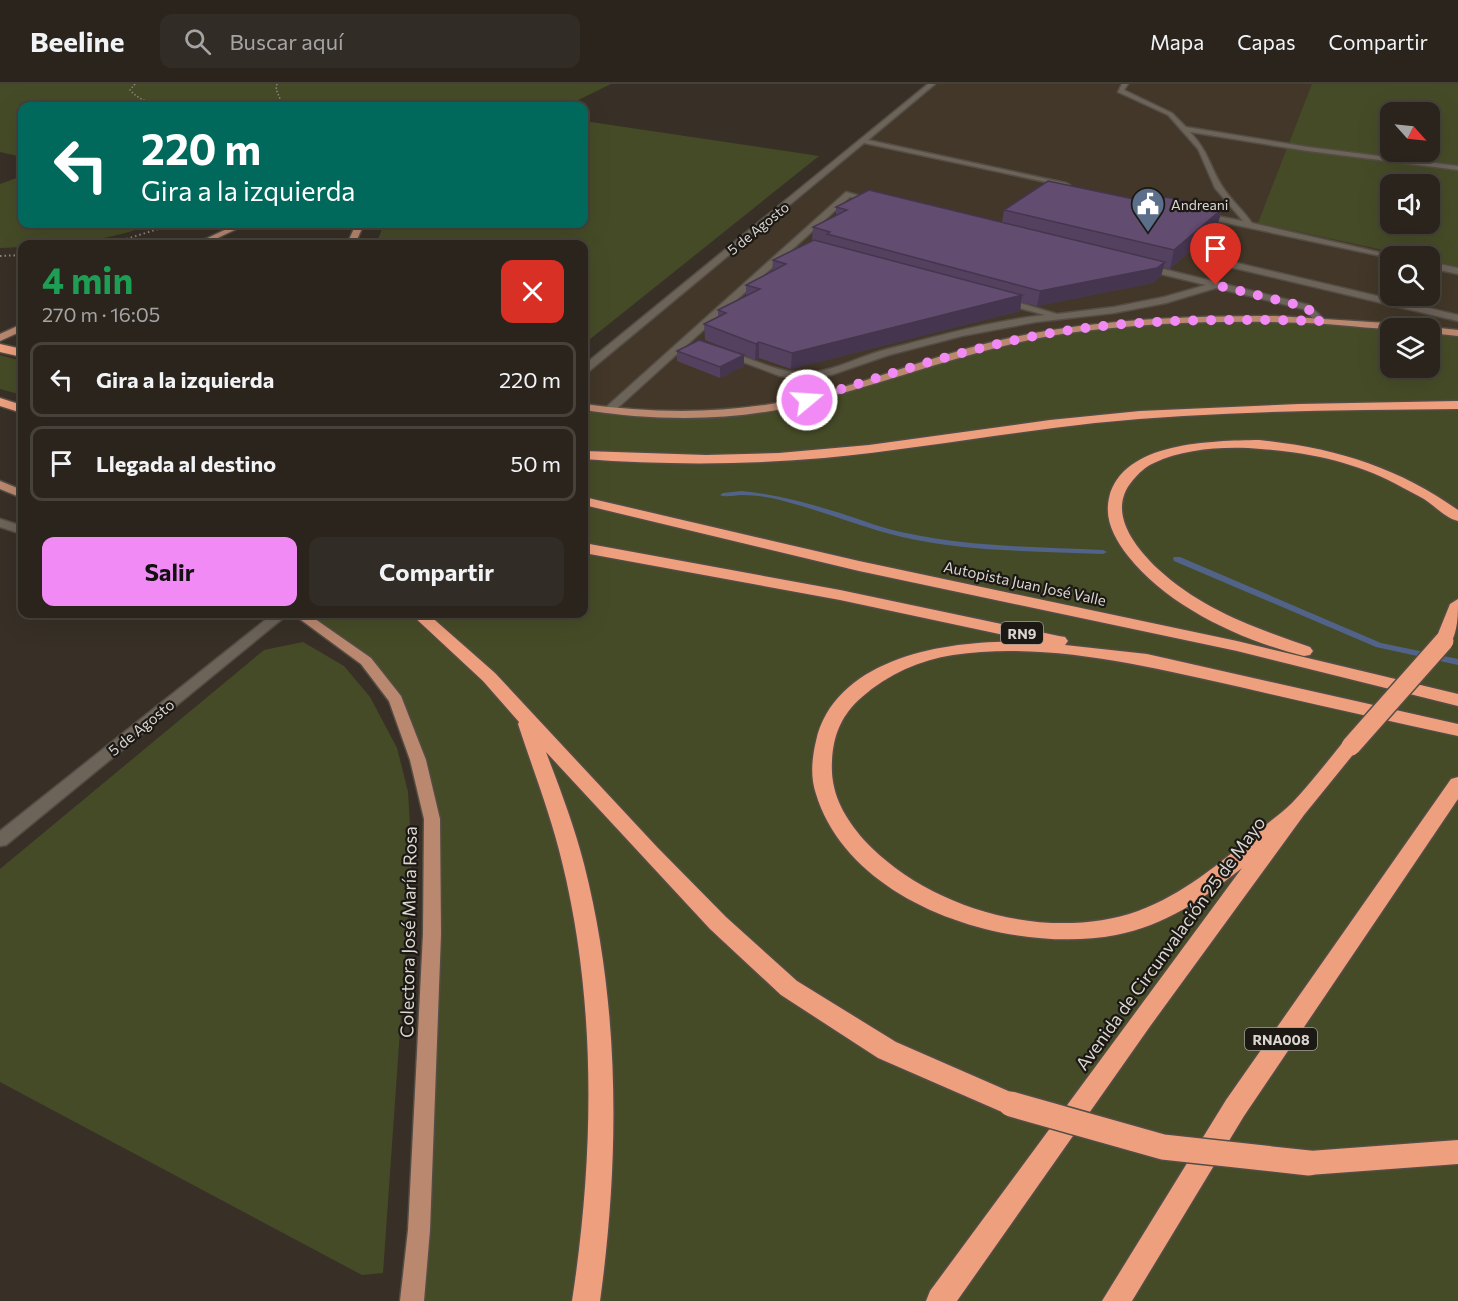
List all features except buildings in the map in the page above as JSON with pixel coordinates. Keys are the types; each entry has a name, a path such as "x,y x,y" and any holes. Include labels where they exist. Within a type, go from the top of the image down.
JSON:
{"highway":[{"path":"0,348 18,352"},
{"path":"0,402 18,408"},
{"path":"588,455 779,457 1139,415 1294,407 1458,405"},
{"path":"1376,678 1221,620 1180,594 1146,567 1125,542 1112,513 1119,485 1138,465 1169,452 1207,445 1246,444 1290,448 1330,456 1377,470 1435,498 1458,517"},
{"name":"Autopista Juan José Valle","path":"588,502 859,566 1237,646 1376,678 1458,700"},
{"name":"RN9","path":"588,549 840,595 1147,660 1458,730"},
{"path":"1444,641 1458,604"},
{"path":"423,618 489,677 711,915 789,988 887,1050 1011,1104 1163,1147 1309,1163 1458,1152"},
{"name":"Avenida de Circunvalación 25 de Mayo","path":"940,1301 1143,1018 1297,810 1444,641 1458,629"},
{"path":"1147,660 1063,650 1005,647 956,649 914,658 872,678 837,709 823,741 821,777 831,811 875,866 918,896 963,914 1013,927 1069,933 1119,926 1172,907 1203,887 1297,810"},
{"path":"524,717 554,803 577,883 592,975 600,1101 595,1250 586,1301"},
{"name":"RNA008","path":"1116,1301 1235,1108 1458,784"}],"main road":[{"path":"208,240 234,228"},
{"path":"588,408 608,411 685,413 743,410 807,400 957,353 1037,335 1172,322 1321,321 1380,325"},
{"path":"0,338 18,329"},
{"path":"1440,331 1458,333"},
{"path":"0,484 18,492"},
{"name":"Colectora José María Rosa","path":"306,618 366,661 396,700 418,760 432,819 431,946 419,1230 412,1301"}],"street":[{"name":"5 de Agosto","path":"588,367 932,84"},
{"path":"1125,84 1120,91 1170,114 1201,148 1219,188 1238,208 1248,225"},
{"path":"1184,129 1308,149 1458,168"},
{"path":"864,141 1074,187"},
{"path":"608,411 692,342 849,194 883,203"},
{"path":"1190,212 1380,253"},
{"path":"794,244 805,247"},
{"path":"1220,262 1458,318"},
{"path":"1136,265 1306,307 1321,321"},
{"path":"1440,267 1458,271"},
{"path":"719,351 784,374 805,376 827,373 885,353 961,333 1166,300 1216,285"},
{"path":"994,298 1061,316"},
{"path":"0,523 18,529"},
{"name":"5 de Agosto","path":"0,840 276,618"}],"path":[{"path":"135,84 130,90 134,96 150,102"},
{"path":"277,84 276,89 280,102"},
{"path":"123,240 161,228"},
{"path":"0,256 18,255"}],"shaded area":[{"path":"932,84 1458,84 1458,333 1440,330 1440,318 1380,318 1380,325 1321,321 743,410 673,414 608,411 588,408 588,367"}],"green space":[{"path":"0,84 611,84 574,102 18,102 18,156 0,152"},
{"path":"1312,84 1458,84 1458,267 1440,262 1440,246 1380,246 1380,249 1258,223"},
{"path":"588,122 819,156 588,341 588,240 378,240 382,228 588,228"},
{"path":"18,177 18,228 141,228 88,240 18,240 18,247 0,248 0,184"},
{"path":"1321,321 1380,325 1380,378 1440,378 1440,331 1458,333 1458,1301 412,1301 432,819 396,700 366,661 306,618 588,618 588,408 608,411 673,414 743,410 807,400 1037,335 1172,322"},
{"path":"0,355 18,360 18,394 0,389"},
{"path":"303,642 344,666 370,697 397,748 408,792 412,858 383,1273 362,1275 0,1082 0,869 264,650"}],"waterway":[{"path":"723,495 741,493 787,500 884,530 928,540 1003,548 1103,552"},
{"path":"1177,559 1379,645 1458,662"}],"place":[{"name":"Andreani","path":"1148,233"}],"route":[{"path":"807,400 957,353 1037,335 1172,322 1321,321 1306,307 1216,285"}]}
